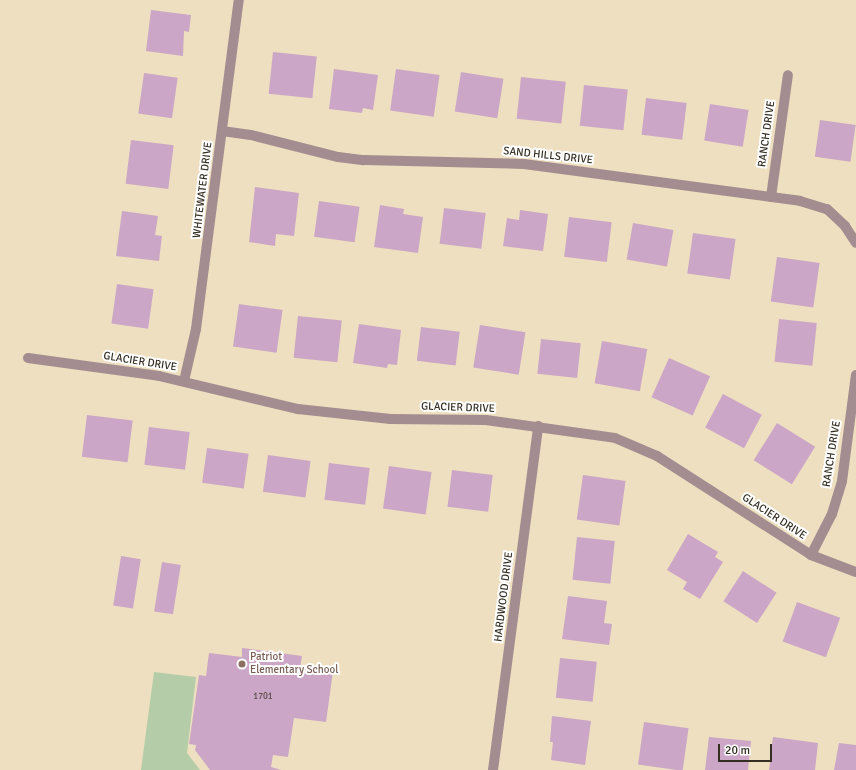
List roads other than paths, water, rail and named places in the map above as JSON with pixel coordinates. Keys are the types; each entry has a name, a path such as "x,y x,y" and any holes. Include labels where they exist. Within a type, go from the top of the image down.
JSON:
{"street":[{"name":"WHITEWATER DRIVE","path":"184,381 196,334 239,0"},
{"name":"RANCH DRIVE","path":"771,197 788,75"},
{"name":"SAND HILLS DRIVE","path":"222,131 251,135 351,159 402,162 524,164 816,204 827,209 846,226 855,241"},
{"name":"GLACIER DRIVE","path":"28,358 184,381 245,398 298,409 366,417 459,418 538,426 608,436 642,448 811,555 856,572"},
{"name":"RANCH DRIVE","path":"811,555 832,514 842,481 856,375"},
{"name":"HARDWOOD DRIVE","path":"493,770 538,426"}],"place":[{"name":"Patriot Elementary School","path":"242,664"}]}
